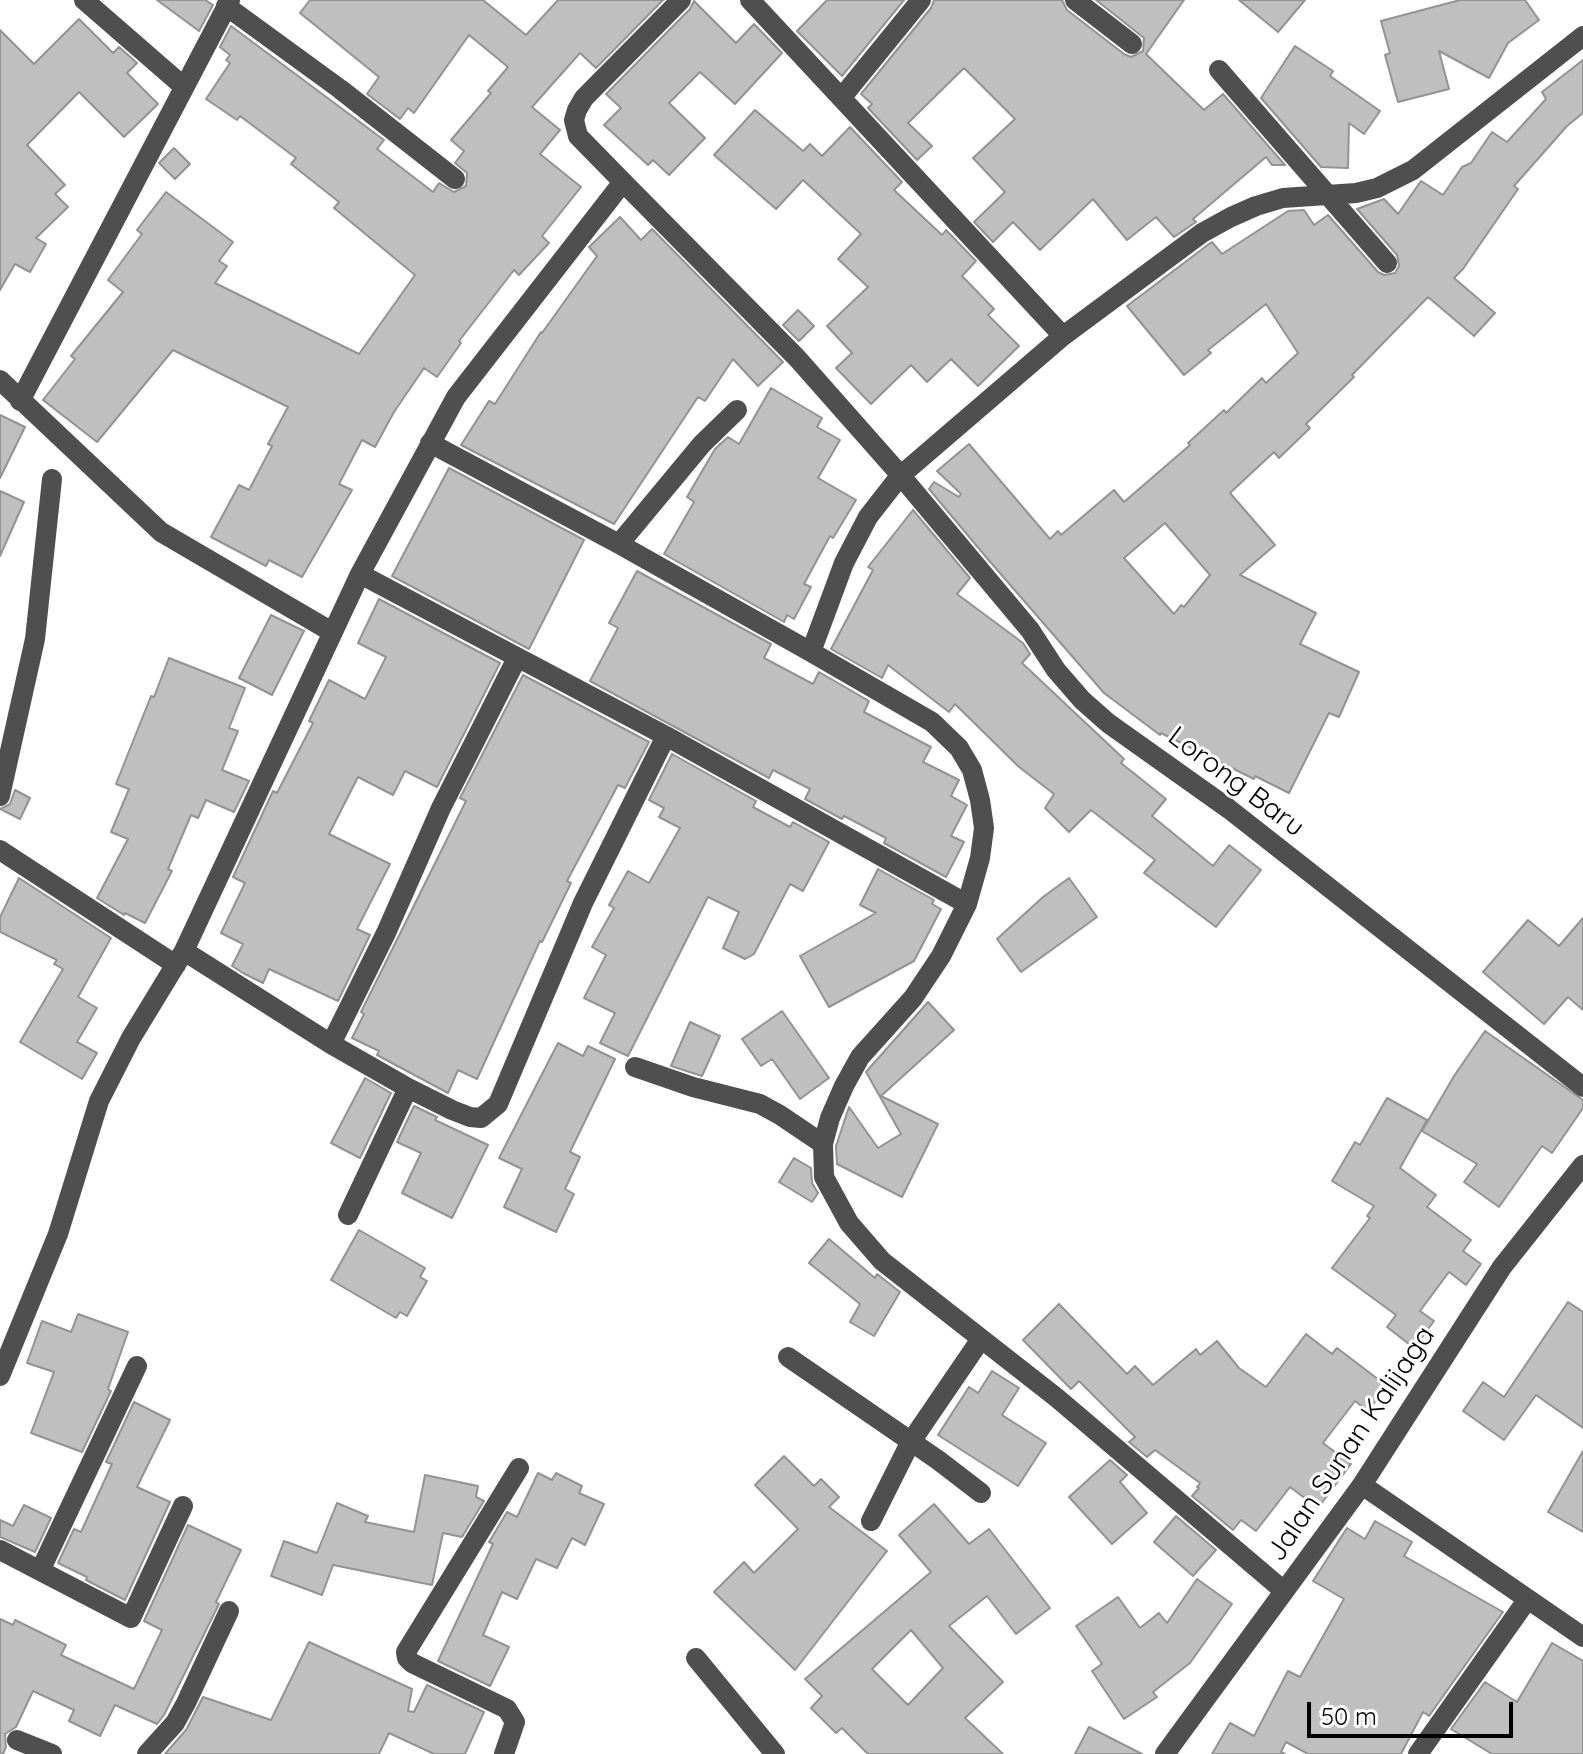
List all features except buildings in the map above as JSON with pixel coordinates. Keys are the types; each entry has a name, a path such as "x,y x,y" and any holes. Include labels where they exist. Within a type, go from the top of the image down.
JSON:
{"street":[{"path":"84,0 183,86"},
{"name":"Lorong Baru","path":"681,0 584,98 574,120 578,136 797,358 1030,630 1056,670 1082,700 1108,723 1229,809 1583,1087"},
{"path":"750,0 1063,336"},
{"path":"842,97 921,0"},
{"path":"1075,0 1132,44"},
{"path":"20,401 228,3 455,179"},
{"path":"811,652 844,563 868,517 900,476 1063,336 1202,233 1231,217 1283,198 1356,193 1377,188 1413,170 1583,36"},
{"path":"1219,70 1387,263"},
{"path":"0,1376 58,1234 99,1101 131,1038 180,958 360,574 456,397 623,182"},
{"path":"0,380 161,532 332,632"},
{"path":"619,544 702,444 737,410"},
{"path":"430,443 811,652 932,722 959,748 972,770 984,828 980,858 967,904 941,956 913,998 860,1057 830,1118 823,1144 824,1177 849,1223 882,1261 1057,1398 1284,1591"},
{"path":"0,796 35,639 52,479"},
{"path":"360,574 666,736 967,904"},
{"path":"331,1044 386,933 441,808 517,658"},
{"path":"0,850 180,958 408,1088 470,1117 481,1118 498,1104 583,903 666,736"},
{"path":"635,1067 693,1087 760,1104 823,1144"},
{"path":"348,1215 408,1088"},
{"name":"Jalan Sunan Kalijaga","path":"1165,1754 1362,1485 1502,1267 1583,1165"},
{"path":"871,1521 910,1443 981,1339"},
{"path":"788,1357 981,1493"},
{"path":"40,1571 137,1366"},
{"path":"504,1754 515,1722 507,1709 412,1663 406,1652 519,1468"},
{"path":"1362,1485 1583,1637"},
{"path":"0,1550 131,1618 183,1506"},
{"path":"1418,1754 1527,1600"},
{"path":"147,1754 175,1723 229,1611"},
{"path":"696,1658 775,1754"},
{"path":"17,1740 52,1754"}]}
